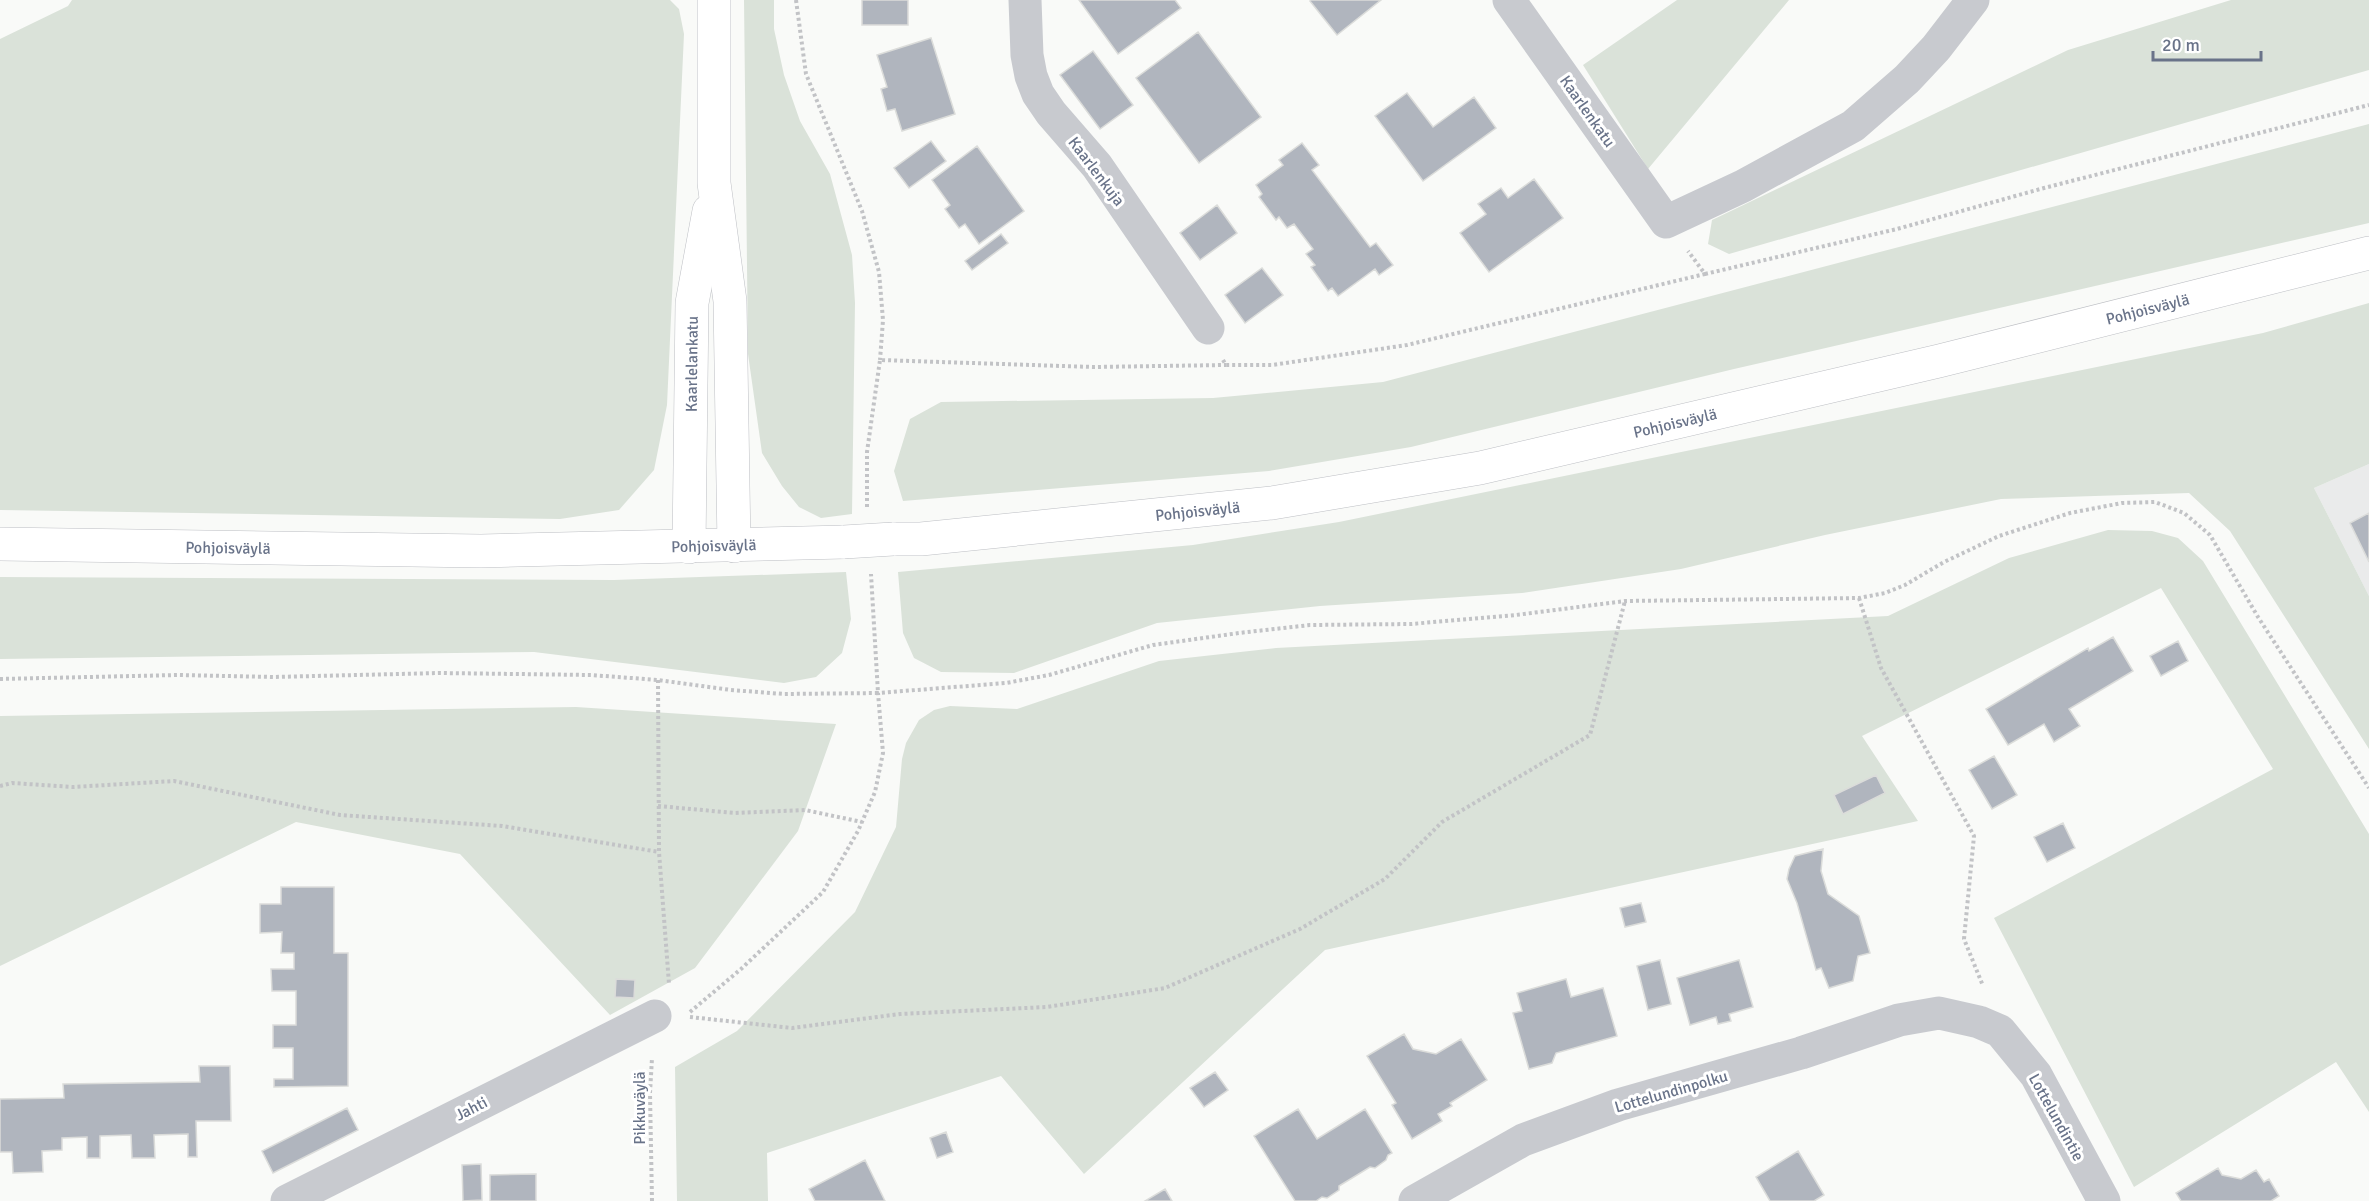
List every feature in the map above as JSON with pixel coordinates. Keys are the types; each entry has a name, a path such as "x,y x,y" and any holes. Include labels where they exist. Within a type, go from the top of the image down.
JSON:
{"main road":[{"name":"Kaarlelankatu","path":"714,0 714,183 730,301 734,546"},
{"name":"Kaarlelankatu","path":"688,547 692,303 714,183"},
{"name":"Pohjoisväylä","path":"0,543 481,551 734,546 921,539 1272,503 1480,468 1939,362 2369,253"}],"street":[{"name":"Kaarlenkuja","path":"1024,0 1027,55 1031,76 1038,94 1051,113 1097,166 1208,328"},
{"name":"Kaarlenkatu","path":"1509,0 1666,222"},
{"path":"1666,222 1743,186 1853,126 1907,79 1929,56 1973,0"},
{"name":"Jahti","path":"287,1201 670,1007"},
{"name":"Lottelundinpolku","path":"1415,1201 1523,1140 1608,1109 1801,1053 1899,1020 1939,1013 1979,1022 2000,1031"},
{"name":"Lottelundintie","path":"2000,1031 2036,1075 2104,1201"}],"path":[{"path":"796,0 806,74 862,212 879,272 883,320 880,360 867,452 867,510"},
{"path":"880,360 1093,367 1272,364 1407,345 1897,229 2044,188 2369,105"},
{"path":"1666,222 1705,274"},
{"path":"1208,328 1226,365"},
{"path":"0,679 178,675 273,677 452,674 591,675 784,694 878,693 1006,683 1049,675 1152,645 1310,625 1411,624 1493,617 1625,601 1859,598 1885,593 1905,585 1944,562 1999,536 2070,513 2122,503 2155,502 2184,513 2210,534 2258,616 2369,788"},
{"path":"670,1007 741,969 823,892 862,822 875,792 883,753 871,571"},
{"path":"1859,598 1881,668 1974,836 1964,939 2000,1031"},
{"path":"670,1007 792,1028 900,1014 1047,1006 1165,988 1290,933 1385,879 1442,822 1590,735 1625,601"},
{"name":"Pikkuväylä","path":"652,1201 650,1093 670,1007 659,852 658,680"},
{"path":"0,786 12,783 73,787 174,781 340,815 502,826 659,852"},
{"path":"658,806 735,813 805,810 862,822"}],"shaded area":[{"path":"72,0 670,0 679,9 684,34 667,405 654,470 619,510 560,519 0,510 0,39 68,6"},
{"path":"744,0 774,0 774,29 784,75 800,121 830,174 852,255 855,303 852,514 821,518 799,507 782,486 762,453 748,354"},
{"path":"1677,0 1789,0 1648,169 1583,65"},
{"path":"2231,0 2369,0 2369,70 1729,254 1708,244 1712,220 2068,50"},
{"path":"2369,124 2369,223 1734,369 1411,447 1269,471 903,501 894,471 910,419 941,402 1213,398 1383,382"},
{"path":"2369,303 2369,464 2314,488 2369,596 2369,749 2230,531 2189,493 2001,499 1825,535 1681,569 1522,593 1320,606 1157,623 1014,673 941,672 914,658 903,633 898,572 1193,545 1339,522 2263,333"},
{"path":"2369,464 2369,596 2314,488"},
{"path":"2108,530 2152,531 2178,538 2203,561 2369,834 2369,1112 2336,1062 2134,1187 1994,918 2273,769 2161,588 1862,736 1918,821 1325,950 1084,1174 1001,1076 767,1153 768,1201 677,1201 675,1067 737,1031 855,912 896,827 902,759 906,743 919,720 934,710 950,706 1017,709 1159,661 1276,648 1888,616 2009,558"},
{"path":"846,572 851,619 842,653 816,677 784,683 534,652 0,659 0,577 614,580"},
{"path":"576,707 836,724 798,831 695,968 610,1015 460,854 296,822 0,966 0,716"}],"building":[{"path":"862,0 908,0 908,25 862,25"},
{"path":"1079,0 1175,0 1181,8 1118,54"},
{"path":"1311,0 1381,0 1337,35"},
{"path":"1198,32 1261,117 1199,163 1136,78"},
{"path":"931,38 955,114 902,131 895,109 887,111 881,89 887,87 877,55"},
{"path":"1093,51 1133,105 1100,129 1060,75"},
{"path":"1407,93 1433,127 1474,97 1496,128 1423,181 1375,116"},
{"path":"931,141 946,161 909,188 894,168"},
{"path":"1302,143 1319,165 1312,170 1370,247 1376,243 1393,265 1379,275 1375,269 1338,296 1332,288 1328,291 1311,267 1315,265 1306,254 1313,249 1294,224 1287,228 1279,217 1276,220 1259,197 1262,194 1256,185 1283,165 1279,160"},
{"path":"977,146 1024,211 979,244 965,224 959,228 945,209 950,205 932,180"},
{"path":"1534,179 1563,218 1489,272 1460,233 1486,214 1478,204 1501,188 1508,198"},
{"path":"1217,205 1237,233 1200,260 1180,233"},
{"path":"1001,234 1008,243 972,270 965,261"},
{"path":"1262,268 1283,295 1245,323 1225,295"},
{"path":"2369,513 2369,562 2350,523"},
{"path":"2113,637 2133,671 2069,709 2080,726 2054,742 2044,724 2008,745 1986,709 2088,648 2089,651"},
{"path":"2178,641 2188,661 2161,676 2150,656"},
{"path":"1994,756 2017,795 1992,809 1969,770"},
{"path":"1876,775 1885,793 1843,814 1834,795"},
{"path":"2063,823 2075,848 2047,862 2034,837"},
{"path":"1823,849 1821,871 1828,894 1859,916 1870,953 1858,956 1853,981 1829,988 1821,968 1816,970 1797,903 1787,879 1795,856"},
{"path":"281,887 334,887 334,953 348,953 348,1086 274,1087 274,1079 293,1079 293,1048 273,1048 273,1025 296,1025 296,991 272,991 271,969 294,969 294,953 281,953 282,932 260,933 260,904 281,904"},
{"path":"1641,903 1646,922 1625,927 1620,908"},
{"path":"1660,960 1671,1004 1648,1010 1637,966"},
{"path":"1739,960 1753,1007 1729,1014 1731,1021 1718,1024 1716,1017 1690,1025 1677,978"},
{"path":"616,979 635,980 634,998 615,997"},
{"path":"1566,979 1571,997 1603,988 1617,1036 1556,1053 1552,1063 1529,1069 1513,1013 1522,1011 1517,993"},
{"path":"1404,1034 1413,1049 1436,1054 1461,1039 1487,1080 1450,1103 1452,1106 1438,1114 1442,1121 1412,1139 1392,1105 1396,1103 1367,1056"},
{"path":"199,1066 230,1066 231,1121 196,1121 197,1157 188,1157 188,1134 154,1135 155,1158 132,1158 131,1135 100,1136 100,1158 87,1158 87,1137 62,1138 62,1150 42,1151 43,1172 13,1173 12,1152 0,1152 0,1099 64,1098 63,1084 200,1082"},
{"path":"1215,1072 1228,1090 1204,1107 1190,1088"},
{"path":"347,1108 358,1130 273,1173 262,1151"},
{"path":"1298,1109 1317,1139 1365,1109 1392,1153 1375,1168 1370,1167 1339,1186 1339,1190 1327,1198 1322,1197 1316,1201 1295,1201 1254,1136"},
{"path":"946,1132 953,1152 937,1158 930,1138"},
{"path":"1798,1151 1824,1195 1814,1201 1770,1201 1756,1177"},
{"path":"865,1160 885,1201 815,1201 809,1189"},
{"path":"481,1164 482,1200 463,1201 462,1165"},
{"path":"2218,1168 2222,1175 2241,1179 2256,1170 2264,1182 2269,1179 2279,1196 2271,1201 2181,1201 2176,1193"},
{"path":"536,1174 536,1201 490,1201 490,1175"},
{"path":"1165,1189 1172,1201 1145,1201"}]}
